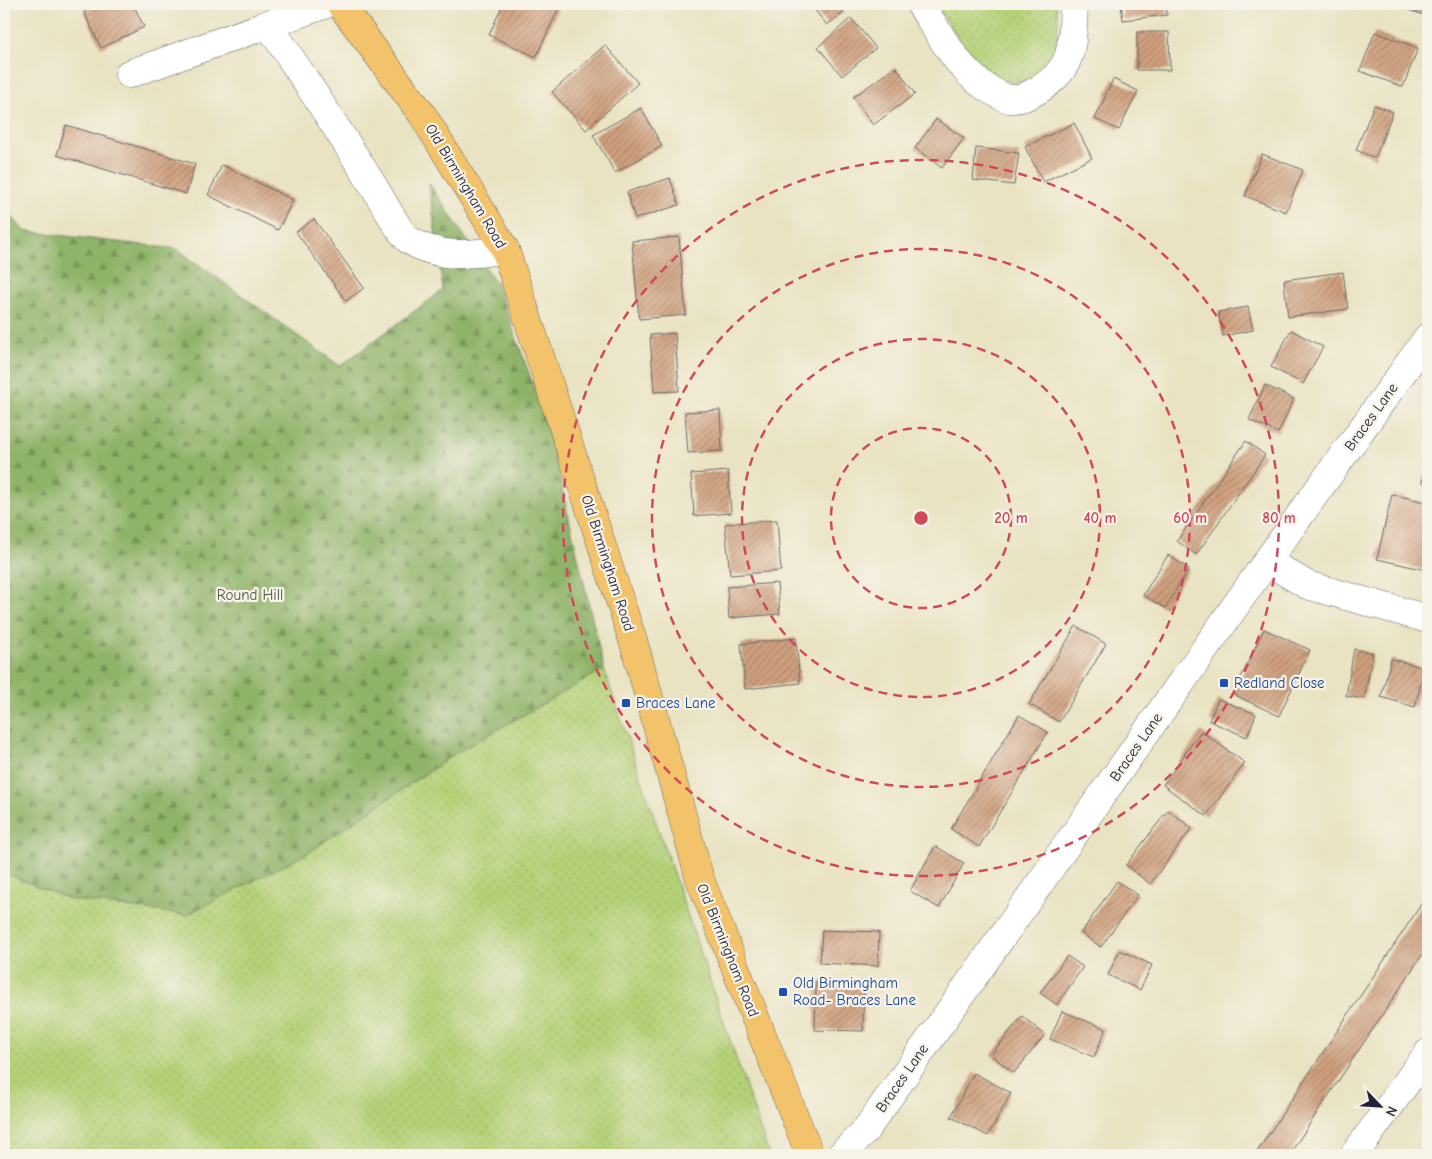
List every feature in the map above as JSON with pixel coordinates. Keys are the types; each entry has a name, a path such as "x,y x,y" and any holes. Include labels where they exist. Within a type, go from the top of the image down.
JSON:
{"main road":[{"name":"Old Birmingham Road","path":"340,4 422,114 505,249 635,647 700,879 810,1155"}],"street":[{"path":"129,74 326,4"},
{"path":"920,4 967,73 985,88 1008,99 1024,98 1052,82 1064,67 1071,49 1074,4"},
{"path":"268,24 342,135 407,239 428,250 451,254 483,253 505,249"},
{"name":"Braces Lane","path":"841,1155 865,1131 1267,561 1428,338"},
{"path":"1267,561 1307,585 1428,619"},
{"path":"1354,1155 1428,1053"}],"green space":[{"path":"935,4 1056,4 1058,21 1056,54 1045,67 1023,82 1004,81 981,70"},
{"name":"Round Hill","path":"429,183 497,285 546,420 604,669 456,753 306,854 186,915 69,899 4,873 4,207 24,231 177,249 340,366 443,290"},
{"path":"604,669 769,1155 4,1155 4,873 69,899 186,915 306,854 456,753"}],"building":[{"path":"102,4 133,4 144,27 101,48 84,12"},
{"path":"503,4 544,4 558,10 536,57 489,35"},
{"path":"810,4 837,4 844,12 827,25"},
{"path":"1121,4 1166,4 1167,15 1123,20"},
{"path":"1406,4 1428,4 1428,16 1405,9"},
{"path":"851,18 876,48 842,76 818,47"},
{"path":"1137,32 1169,32 1170,70 1137,70"},
{"path":"1375,32 1418,48 1403,87 1360,71"},
{"path":"605,45 638,83 586,130 552,92"},
{"path":"896,67 915,94 873,125 853,97"},
{"path":"1113,79 1138,91 1119,130 1095,119"},
{"path":"1374,105 1393,112 1375,158 1356,150"},
{"path":"641,108 662,146 615,173 593,135"},
{"path":"936,119 964,138 942,168 915,148"},
{"path":"1074,123 1092,158 1043,182 1025,147"},
{"path":"66,125 195,164 186,194 57,155"},
{"path":"976,148 1019,153 1014,185 973,180"},
{"path":"1262,154 1303,170 1286,212 1245,196"},
{"path":"222,165 293,200 278,230 208,195"},
{"path":"670,178 679,205 635,219 627,192"},
{"path":"314,219 364,288 346,301 296,232"},
{"path":"679,237 686,315 639,319 632,241"},
{"path":"1343,272 1348,309 1288,317 1284,280"},
{"path":"1248,307 1253,330 1223,336 1218,312"},
{"path":"1291,330 1323,347 1303,384 1271,367"},
{"path":"675,333 679,391 654,392 650,335"},
{"path":"1265,385 1294,399 1278,433 1249,420"},
{"path":"720,410 722,451 688,453 685,412"},
{"path":"1246,441 1265,455 1196,555 1177,541"},
{"path":"1428,465 1428,485 1422,482"},
{"path":"728,471 731,513 694,516 691,474"},
{"path":"1392,494 1428,503 1428,560 1426,570 1377,559"},
{"path":"777,520 781,571 730,575 725,524"},
{"path":"1168,555 1189,569 1165,608 1143,595"},
{"path":"777,583 780,614 729,618 727,587"},
{"path":"1076,626 1106,644 1059,722 1029,704"},
{"path":"1264,629 1310,650 1279,716 1233,694"},
{"path":"796,638 800,683 745,689 741,644"},
{"path":"1354,649 1373,653 1364,699 1346,696"},
{"path":"1391,659 1425,668 1415,707 1381,697"},
{"path":"1218,699 1256,714 1247,737 1209,721"},
{"path":"1019,715 1048,732 979,847 951,829"},
{"path":"1201,731 1245,763 1206,816 1163,785"},
{"path":"1168,810 1192,828 1150,884 1126,865"},
{"path":"935,846 964,863 939,908 910,891"},
{"path":"1117,881 1138,895 1101,947 1081,933"},
{"path":"1428,894 1428,946 1289,1155 1255,1155"},
{"path":"822,930 879,932 878,966 820,963"},
{"path":"1120,950 1152,965 1140,990 1108,975"},
{"path":"1067,956 1083,967 1057,1005 1040,993"},
{"path":"816,981 864,982 863,1031 815,1030"},
{"path":"1062,1011 1106,1029 1094,1057 1050,1039"},
{"path":"1022,1016 1045,1035 1014,1073 991,1055"},
{"path":"974,1073 1011,1093 988,1136 951,1117"}],"place":[{"name":"Redland Close","path":"1224,683"},
{"name":"Braces Lane","path":"626,703"},
{"name":"Old Birmingham Road- Braces Lane","path":"783,992"}]}
